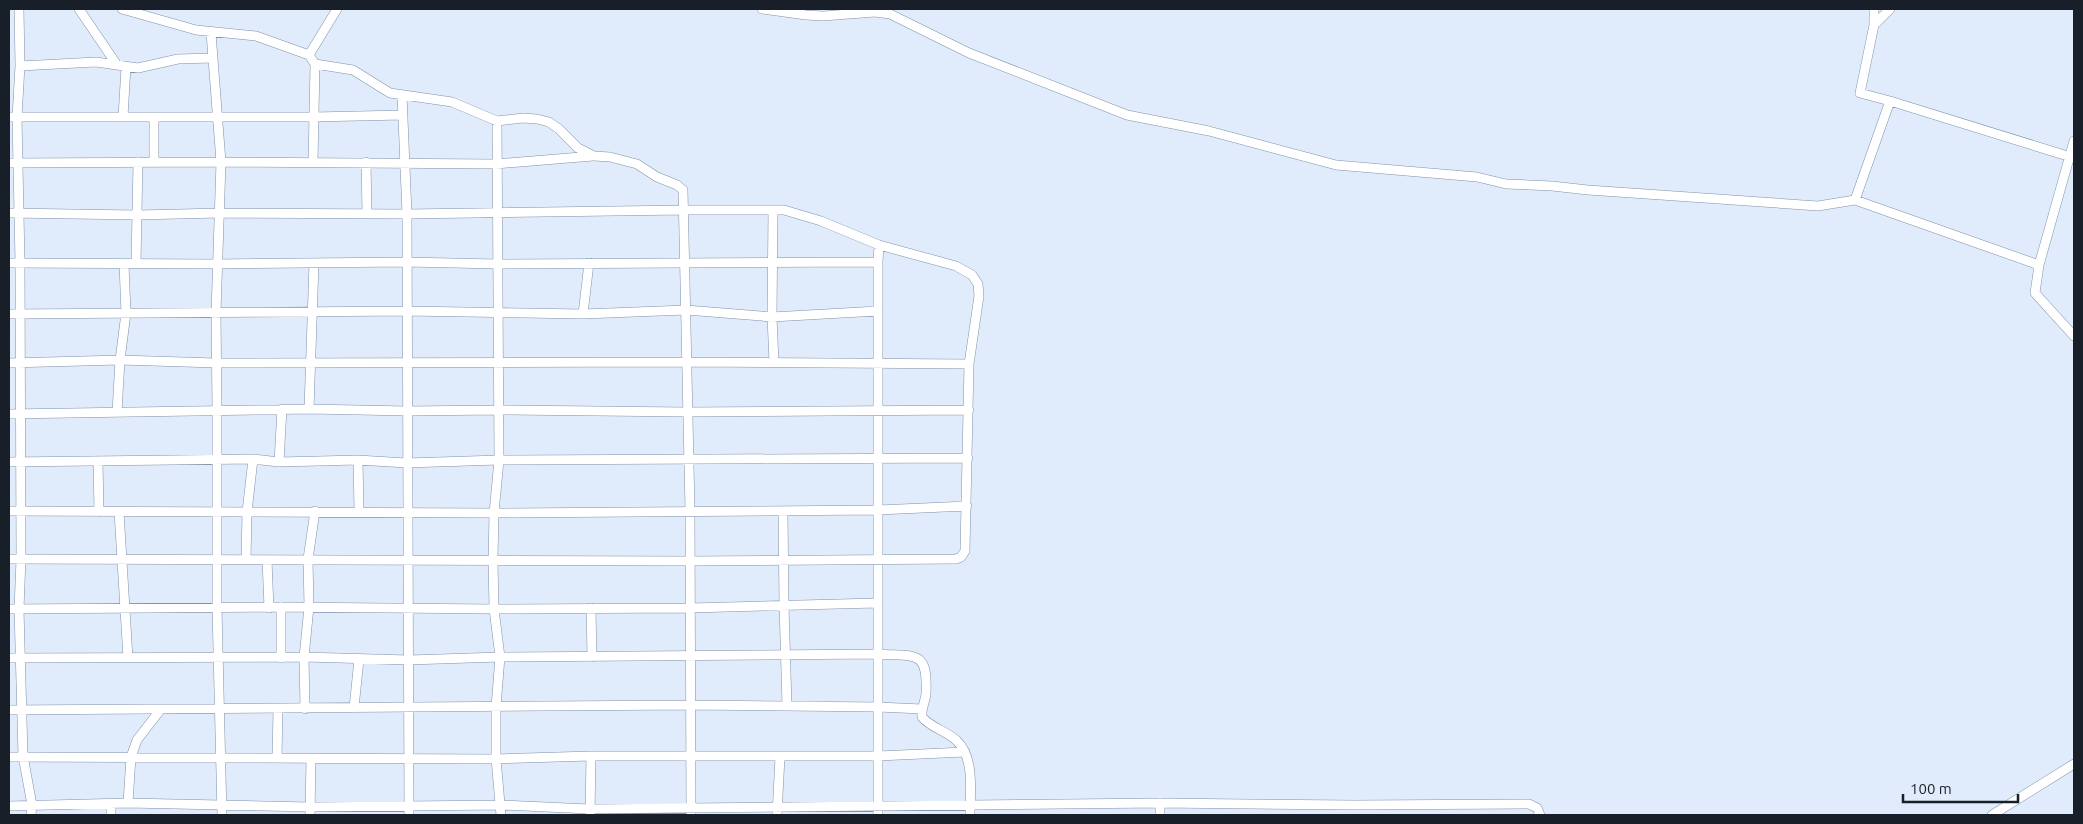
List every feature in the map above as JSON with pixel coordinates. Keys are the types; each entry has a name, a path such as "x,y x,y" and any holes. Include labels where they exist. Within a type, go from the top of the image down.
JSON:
{"street":[{"path":"19,9 20,66 13,117 13,213 20,262 21,559 19,609 22,658 23,756 32,805 31,815"},
{"path":"79,9 122,66 123,117"},
{"path":"122,9 211,33 243,33 256,36 309,55 315,64 312,162"},
{"path":"309,55 337,9"},
{"path":"762,9 823,16 889,11 970,53 1127,115 1209,131 1343,167 1477,177 1506,184 1818,206 1855,200 2039,264"},
{"path":"1874,9 1874,25 1860,93 2072,157"},
{"path":"1874,25 1890,9"},
{"path":"211,33 221,162 216,313 218,410 216,460 217,658 222,815"},
{"path":"20,66 96,62 138,68 178,59 213,58"},
{"path":"315,64 353,70 382,90 402,95 452,102 497,121 523,118 549,122 578,148 594,156"},
{"path":"402,95 407,214 406,464 409,607 409,815"},
{"path":"1855,200 1890,101"},
{"path":"13,117 313,117 403,115"},
{"path":"154,117 154,162"},
{"path":"497,121 499,460 494,513 493,560 494,609 500,657 496,707 496,759 501,815"},
{"path":"2074,141 2072,157 2039,264 2035,293 2074,336"},
{"path":"14,163 404,162 496,164 594,156 610,157 637,164 683,190 686,262 686,412 690,510 691,811"},
{"path":"136,263 138,162"},
{"path":"366,162 367,214"},
{"path":"773,210 772,318 774,362"},
{"path":"9,559 690,561 956,559 962,557 966,551 969,364 979,296 978,284 972,275 956,266 879,244 821,221 784,210 498,214 220,213 137,216 13,213"},
{"path":"878,815 879,244"},
{"path":"9,263 217,264 407,262 498,264 878,262"},
{"path":"309,409 314,263"},
{"path":"583,314 589,263"},
{"path":"117,412 120,360 126,313 124,264"},
{"path":"9,314 407,311 583,314 686,310 772,318 878,310"},
{"path":"9,363 120,360 216,363 774,362 969,364"},
{"path":"9,414 282,409 686,412 969,410"},
{"path":"279,462 282,409"},
{"path":"9,462 253,459 279,462 358,460 406,464 499,460 968,458"},
{"path":"246,560 247,512 253,459"},
{"path":"358,460 358,511"},
{"path":"98,461 98,512"},
{"path":"9,511 408,511 494,513 878,510 967,506"},
{"path":"305,709 304,657 309,608 308,559 315,511"},
{"path":"783,511 787,706"},
{"path":"119,512 128,658"},
{"path":"267,560 269,608"},
{"path":"9,609 281,607 690,608 877,603"},
{"path":"281,607 281,658"},
{"path":"591,608 592,656"},
{"path":"9,658 304,657 409,660 500,657 878,654 917,657 926,668 926,695 922,717 957,741 969,762 970,815"},
{"path":"354,708 360,659"},
{"path":"9,710 690,706 922,709"},
{"path":"128,803 130,757 137,740 161,709"},
{"path":"277,758 278,709"},
{"path":"9,757 496,759 691,755 780,757 878,756 965,752"},
{"path":"590,812 591,756"},
{"path":"777,815 779,806 780,757"},
{"path":"310,811 311,758"},
{"path":"1992,815 2074,764"},
{"path":"9,806 111,805 128,803 222,804 310,811 378,811 409,806 501,805 590,812 691,811 779,806 878,804 1160,803 1354,806 1529,804 1536,808 1540,815"},
{"path":"1160,803 1160,815"},
{"path":"111,805 111,815"},
{"path":"1354,806 1354,815"}]}
